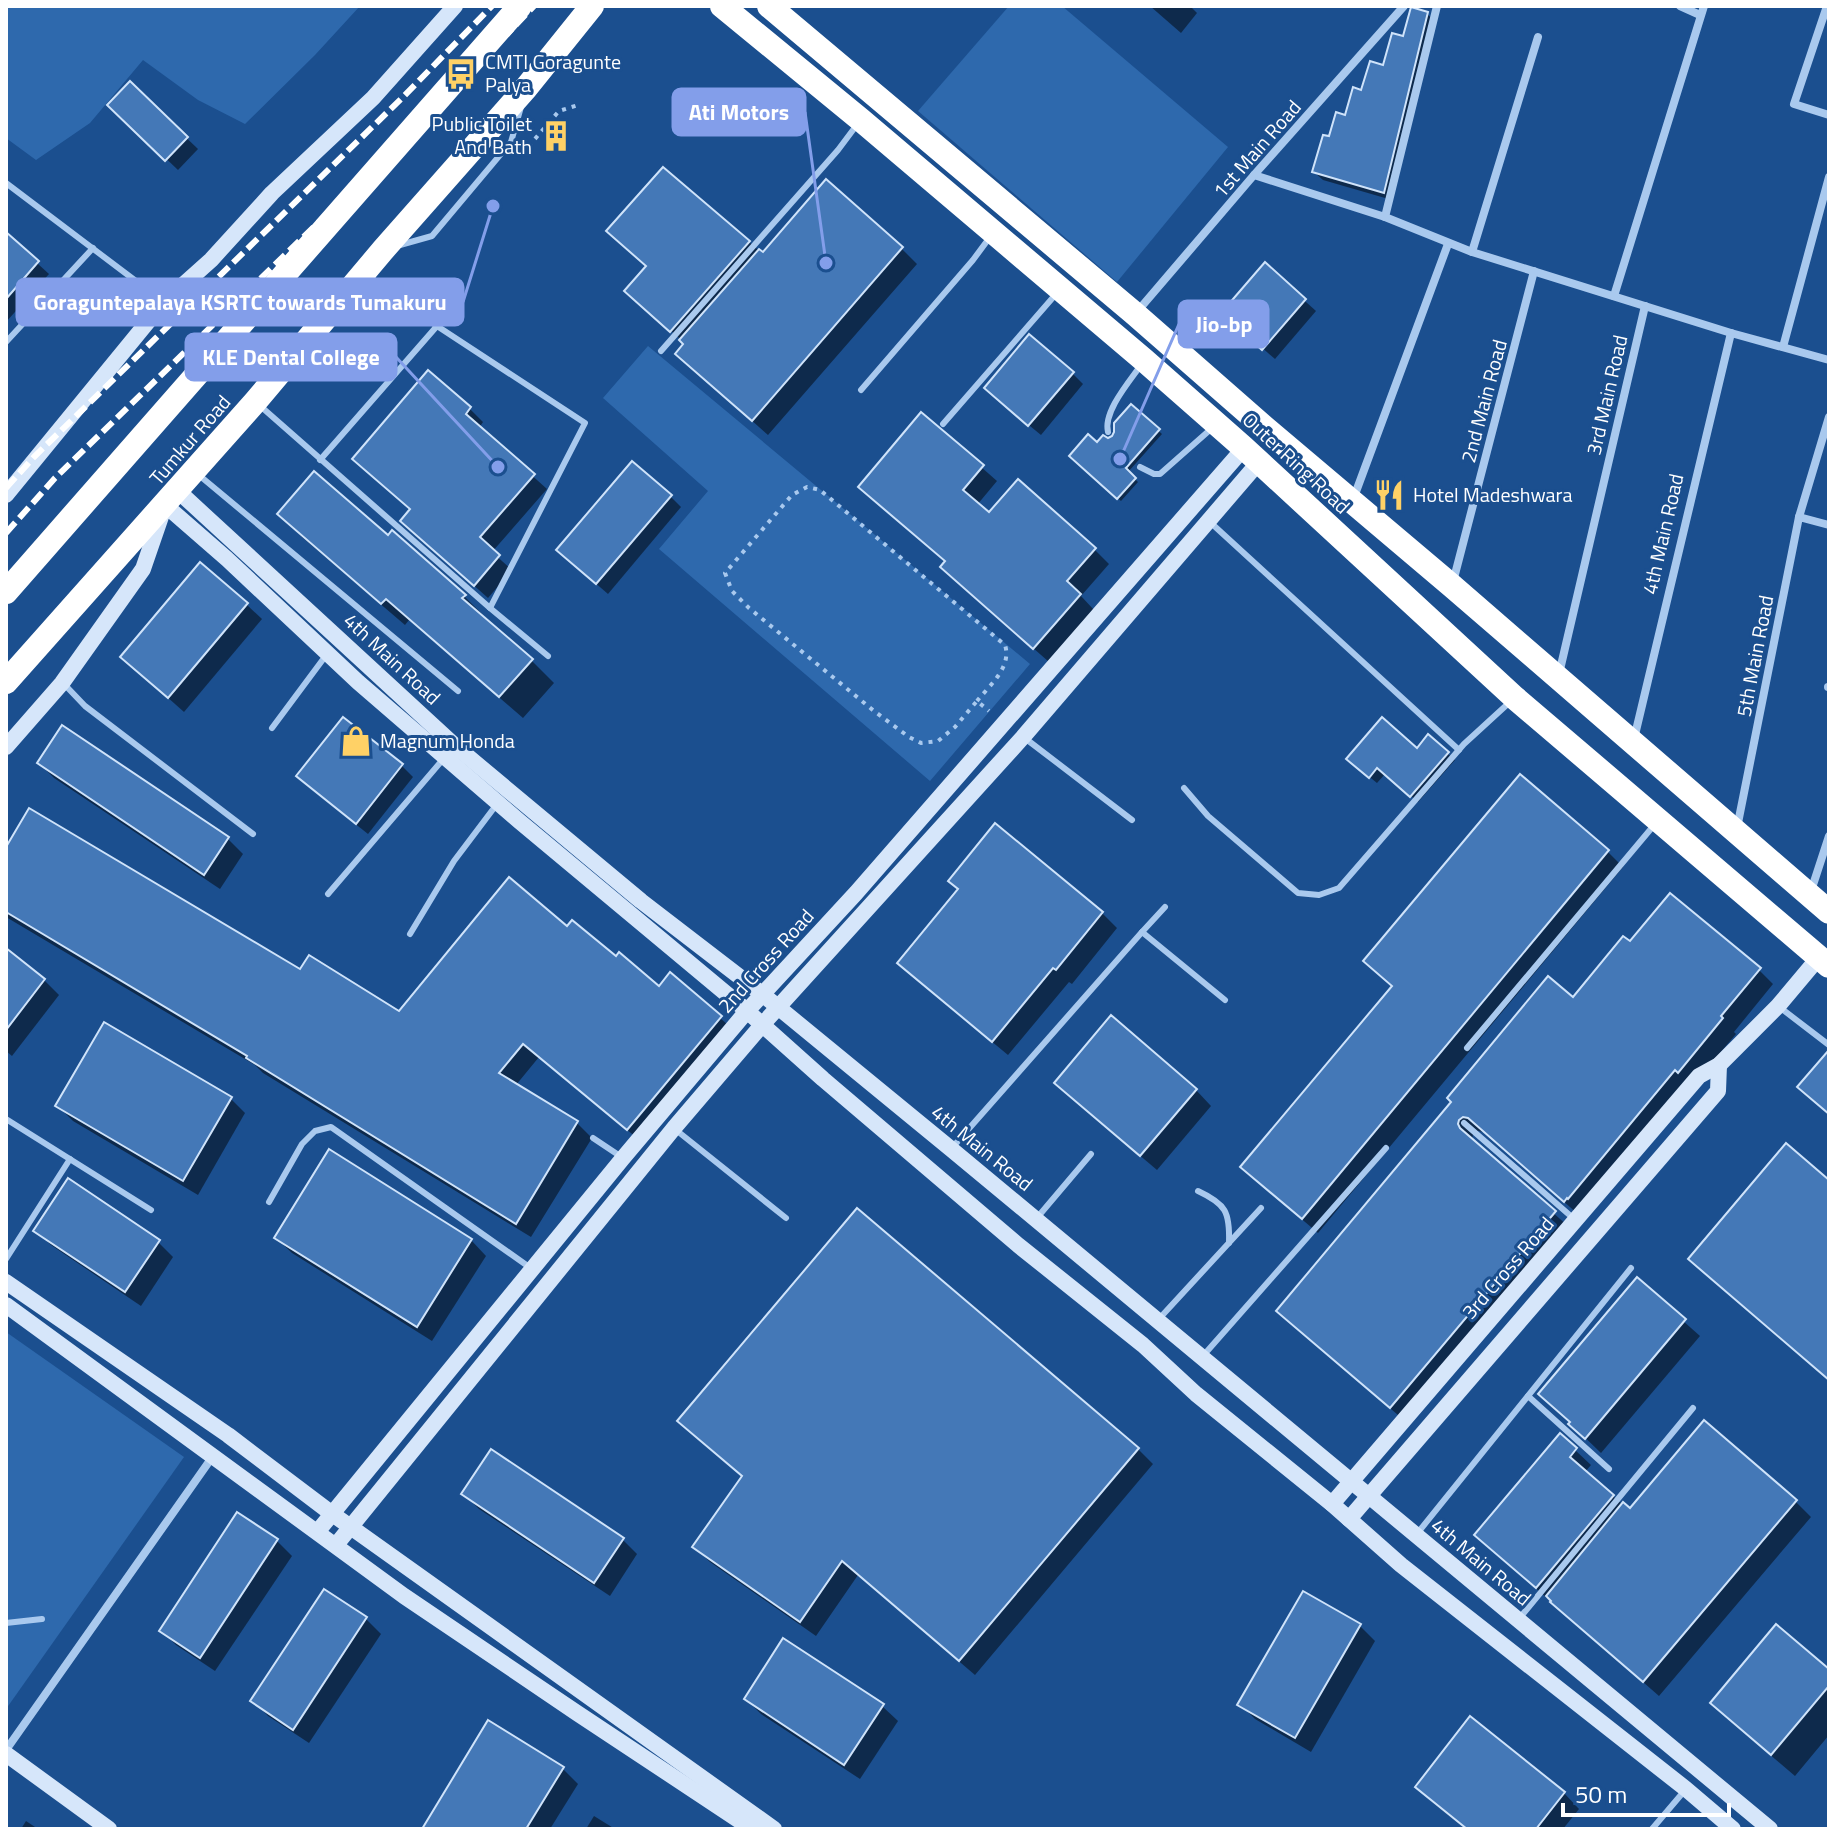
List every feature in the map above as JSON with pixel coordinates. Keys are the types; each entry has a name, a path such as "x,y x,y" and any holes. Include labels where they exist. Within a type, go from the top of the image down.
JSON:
{"highway":[{"path":"6,592 520,6"},
{"name":"Tumkur Road","path":"6,682 255,402 383,250 526,88 592,6"},
{"name":"Outer Ring Road","path":"722,6 1061,288 1217,423 1515,698 1824,961"},
{"name":"Outer Ring Road","path":"769,6 1135,314 1829,912"}],"street":[{"path":"6,495 164,302 211,260 272,193 373,98 455,6"},
{"name":"1st Main Road","path":"1135,314 1404,6"},
{"path":"1385,217 1437,6"},
{"path":"1614,296 1702,10 1680,6"},
{"path":"1827,6 1826,18 1794,104 1829,115"},
{"path":"1472,252 1538,37"},
{"path":"1254,175 1385,217 1472,252 1731,333 1829,360"},
{"path":"1783,347 1829,177"},
{"path":"1352,501 1448,244"},
{"name":"2nd Main Road","path":"1452,586 1534,271"},
{"name":"3rd Main Road","path":"1558,679 1645,306"},
{"name":"4th Main Road","path":"1633,744 1731,333"},
{"name":"5th Main Road","path":"1736,833 1799,517 1829,417"},
{"name":"2nd Cross Road","path":"336,1545 674,1128 777,1008 1023,737 1208,520 1252,455"},
{"name":"2nd Cross Road","path":"318,1531 747,1011 856,893 1004,723 1252,455"},
{"path":"6,747 62,683 143,569 171,497 227,559 498,803 747,1011 1018,1245 1143,1345 1196,1394 1332,1504 1401,1565 1733,1829"},
{"name":"4th Main Road","path":"171,497 454,745 641,901 762,994 951,1149 1770,1829"},
{"path":"1799,517 1829,525"},
{"path":"1810,895 1829,836"},
{"name":"3rd Cross Road","path":"1332,1504 1699,1076 1719,1065 1824,961"},
{"path":"1349,1519 1718,1091 1719,1065"},
{"path":"6,1282 228,1435 331,1513 774,1829"},
{"path":"6,1305 404,1596 752,1829"},
{"path":"109,1829 6,1752 213,1456"}],"lane":[{"path":"661,351 828,162 861,120"},
{"path":"6,183 164,302"},
{"path":"861,390 994,232"},
{"path":"6,342 93,248"},
{"path":"364,273 437,326 585,423 490,608"},
{"path":"943,424 1061,288"},
{"path":"320,460 437,326"},
{"path":"1108,432 1108,416 1144,360"},
{"path":"255,402 548,656"},
{"path":"1140,467 1160,474 1217,423"},
{"path":"194,471 458,691"},
{"path":"1208,520 1459,750"},
{"path":"272,728 328,653"},
{"path":"62,683 85,706 253,834"},
{"path":"1184,788 1208,816 1298,893 1319,895 1339,888 1459,750 1515,698"},
{"path":"1023,737 1132,820"},
{"path":"328,894 445,757"},
{"path":"410,934 454,861 498,803"},
{"path":"1467,1048 1658,820"},
{"path":"951,1149 1165,907"},
{"path":"1142,932 1225,1000"},
{"path":"1778,1006 1829,1045"},
{"path":"6,1119 151,1210"},
{"path":"1464,1123 1575,1220"},
{"path":"269,1202 302,1144 315,1131 331,1127 532,1269"},
{"path":"674,1128 786,1218"},
{"path":"593,1138 623,1158"},
{"path":"1202,1357 1386,1148"},
{"path":"1036,1219 1091,1154"},
{"path":"6,1259 70,1159"},
{"path":"1198,1191 1225,1207 1229,1243"},
{"path":"1158,1320 1261,1208"},
{"path":"1416,1535 1631,1268"},
{"path":"1528,1396 1609,1469"},
{"path":"1518,1620 1693,1408"},
{"path":"6,1623 42,1619"},
{"path":"1652,1829 1686,1789"}],"path":[{"path":"807,487 820,490 1005,645 1004,667 977,701 938,741 921,743 909,737 749,608 732,591 725,573 792,495 807,487"},
{"path":"977,701 1004,723"}],"shaded area":[{"path":"6,6 360,6 245,124 198,100 143,60 90,123 36,160 6,138"},
{"path":"1009,6 1062,6 1228,147 1117,282 918,111"},
{"path":"648,346 1030,664 930,781 659,549 708,491 603,398"},
{"path":"6,1332 184,1457 6,1709"}],"building":[{"path":"1411,7 1428,12 1384,193 1312,172 1323,135 1329,136 1336,112 1345,115 1353,87 1361,90 1370,61 1383,65 1392,33 1403,36"},
{"path":"130,81 188,137 165,161 107,105"},
{"path":"663,167 750,241 670,332 624,291 646,266 606,231"},
{"path":"826,179 903,247 752,421 675,354 683,344 679,340 759,249 763,252"},
{"path":"6,232 39,261 6,299"},
{"path":"1265,262 1306,299 1262,350 1221,313"},
{"path":"1029,334 1074,372 1028,426 984,388"},
{"path":"428,370 471,407 466,414 535,474 480,537 500,555 474,586 400,521 410,509 352,459"},
{"path":"1131,404 1160,429 1126,468 1136,478 1117,499 1069,456 1088,434 1097,442 1103,435 1108,438 1112,436 1114,423"},
{"path":"921,412 984,465 963,490 989,512 1018,479 1096,548 1067,581 1081,594 1033,649 940,567 945,561 858,487"},
{"path":"632,461 672,495 596,584 556,550"},
{"path":"314,471 388,535 392,530 466,595 462,598 533,659 499,697 386,599 381,604 277,514"},
{"path":"200,562 248,603 168,698 120,657"},
{"path":"343,717 403,764 356,824 296,776"},
{"path":"1382,717 1417,748 1428,734 1449,752 1410,797 1377,768 1369,778 1346,759"},
{"path":"62,725 229,837 204,875 37,763"},
{"path":"1520,774 1609,850 1302,1219 1240,1167 1392,986 1363,961"},
{"path":"29,808 300,969 309,955 399,1011 509,877 567,926 572,920 616,956 619,952 659,986 670,972 722,1016 627,1130 523,1044 499,1073 578,1121 516,1224 247,1056 6,912 6,847"},
{"path":"995,823 1103,912 992,1042 897,963 958,889 948,881"},
{"path":"1670,893 1761,968 1678,1073 1675,1070 1564,1202 1468,1118 1459,1120 1460,1128 1556,1211 1390,1408 1276,1311 1451,1102 1447,1098 1548,976 1573,997 1623,936 1630,941"},
{"path":"6,948 45,979 6,1030"},
{"path":"1111,1015 1197,1089 1140,1156 1054,1083"},
{"path":"104,1022 232,1097 183,1181 55,1106"},
{"path":"1829,1051 1829,1114 1797,1087"},
{"path":"1786,1143 1829,1180 1829,1380 1688,1259"},
{"path":"329,1149 472,1239 417,1327 274,1238"},
{"path":"68,1178 160,1240 125,1292 33,1231"},
{"path":"857,1208 1139,1448 959,1661 842,1561 800,1622 692,1547 742,1476 677,1421"},
{"path":"1637,1277 1686,1319 1585,1439 1538,1394"},
{"path":"1704,1420 1797,1500 1643,1682 1546,1596 1623,1502 1630,1508"},
{"path":"1560,1433 1577,1448 1570,1457 1614,1495 1536,1588 1474,1535"},
{"path":"491,1449 624,1538 594,1583 461,1494"},
{"path":"237,1512 278,1539 200,1658 159,1631"},
{"path":"324,1589 367,1617 293,1730 250,1701"},
{"path":"1303,1591 1361,1624 1295,1738 1237,1705"},
{"path":"1776,1624 1829,1669 1829,1686 1771,1755 1710,1703"},
{"path":"783,1638 884,1704 844,1765 744,1699"},
{"path":"1470,1716 1565,1792 1536,1829 1467,1829 1415,1787"},
{"path":"488,1720 564,1767 526,1829 422,1829"}],"railway":[{"path":"6,488 492,6"},
{"path":"6,533 55,478 426,118 534,6"}],"place":[{"name":"CMTI Goragunte Palya","path":"461,74"},
{"name":"Public Toilet And Bath","path":"556,136"},
{"name":"Goraguntepalaya KSRTC towards Tumakuru","path":"493,206"},
{"name":"Ati Motors","path":"826,263"},
{"name":"Jio-bp","path":"1120,459"},
{"name":"KLE Dental College","path":"498,467"},
{"name":"Hotel Madeshwara","path":"1389,495"},
{"name":"Magnum Honda","path":"356,741"}]}
